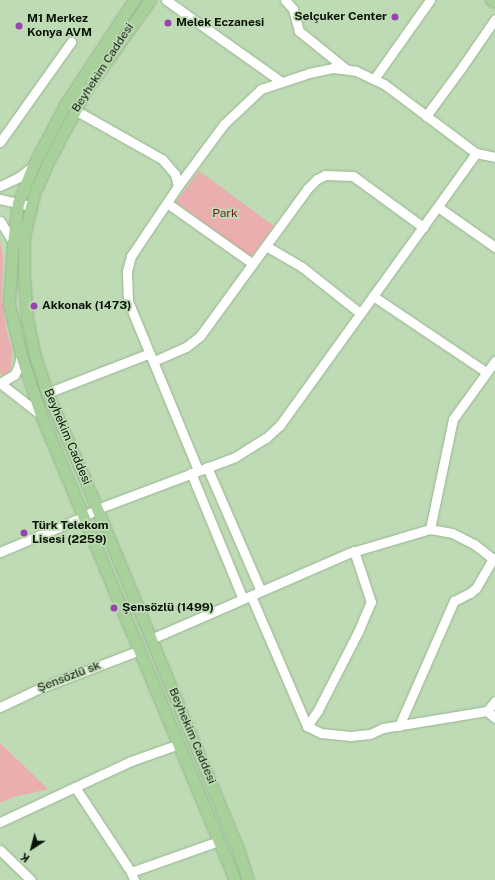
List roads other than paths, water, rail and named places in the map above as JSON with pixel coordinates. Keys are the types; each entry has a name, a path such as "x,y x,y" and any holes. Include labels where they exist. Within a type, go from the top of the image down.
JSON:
{"main road":[{"name":"Beyhekim Caddesi","path":"134,0 66,103 33,166 18,203 13,242 9,304 21,355 42,415 234,880"},
{"name":"Beyhekim Caddesi","path":"150,0 86,90 49,160 34,194 24,236 24,278 27,319 35,356 47,393 97,509 238,849 248,880"},
{"path":"491,0 495,2"}],"street":[{"path":"166,0 282,82"},
{"path":"285,0 292,9 300,32 347,70"},
{"path":"374,79 430,0"},
{"path":"426,116 495,19"},
{"path":"0,142 71,42"},
{"path":"495,157 476,153 384,84 374,79 356,71 333,68 309,73 261,89 224,124 178,186 132,256 127,271 128,301 198,470 247,597 307,726 321,733 350,736 370,734 383,728 487,711 495,701"},
{"path":"75,110 162,159 175,174 178,186"},
{"path":"0,552 83,517 97,509 235,457 266,438 280,425 476,153"},
{"path":"0,186 19,177 33,166"},
{"path":"47,393 186,347 200,336 307,190 317,179 326,175 353,176 423,227"},
{"path":"0,199 31,206"},
{"path":"167,203 253,264"},
{"path":"438,207 495,247"},
{"path":"0,221 13,242"},
{"path":"266,246 302,267 360,313"},
{"path":"373,296 486,372"},
{"path":"21,355 18,368 14,375 0,383 42,415"},
{"path":"430,529 453,419 495,361"},
{"path":"198,470 261,591"},
{"path":"151,639 354,551 430,529 452,533 474,544 494,560 476,588 470,593 454,601 399,726"},
{"path":"307,726 318,710 358,632 371,602 354,551"},
{"name":"Şensözlü sk","path":"0,706 38,689 140,650"},
{"path":"487,711 495,718"},
{"path":"0,822 131,761 179,744"},
{"path":"75,788 132,876 219,841"},
{"path":"0,850 31,880"}],"place":[{"name":"Selçuker Center","path":"395,17"},
{"name":"Melek Eczanesi","path":"168,23"},
{"name":"M1 Merkez Konya AVM","path":"19,26"},
{"name":"Akkonak (1473)","path":"34,306"},
{"name":"Türk Telekom Lisesi (2259)","path":"24,533"},
{"name":"Şensözlü (1499)","path":"114,608"}],"park label":[{"name":"Park","path":"225,214"}]}
